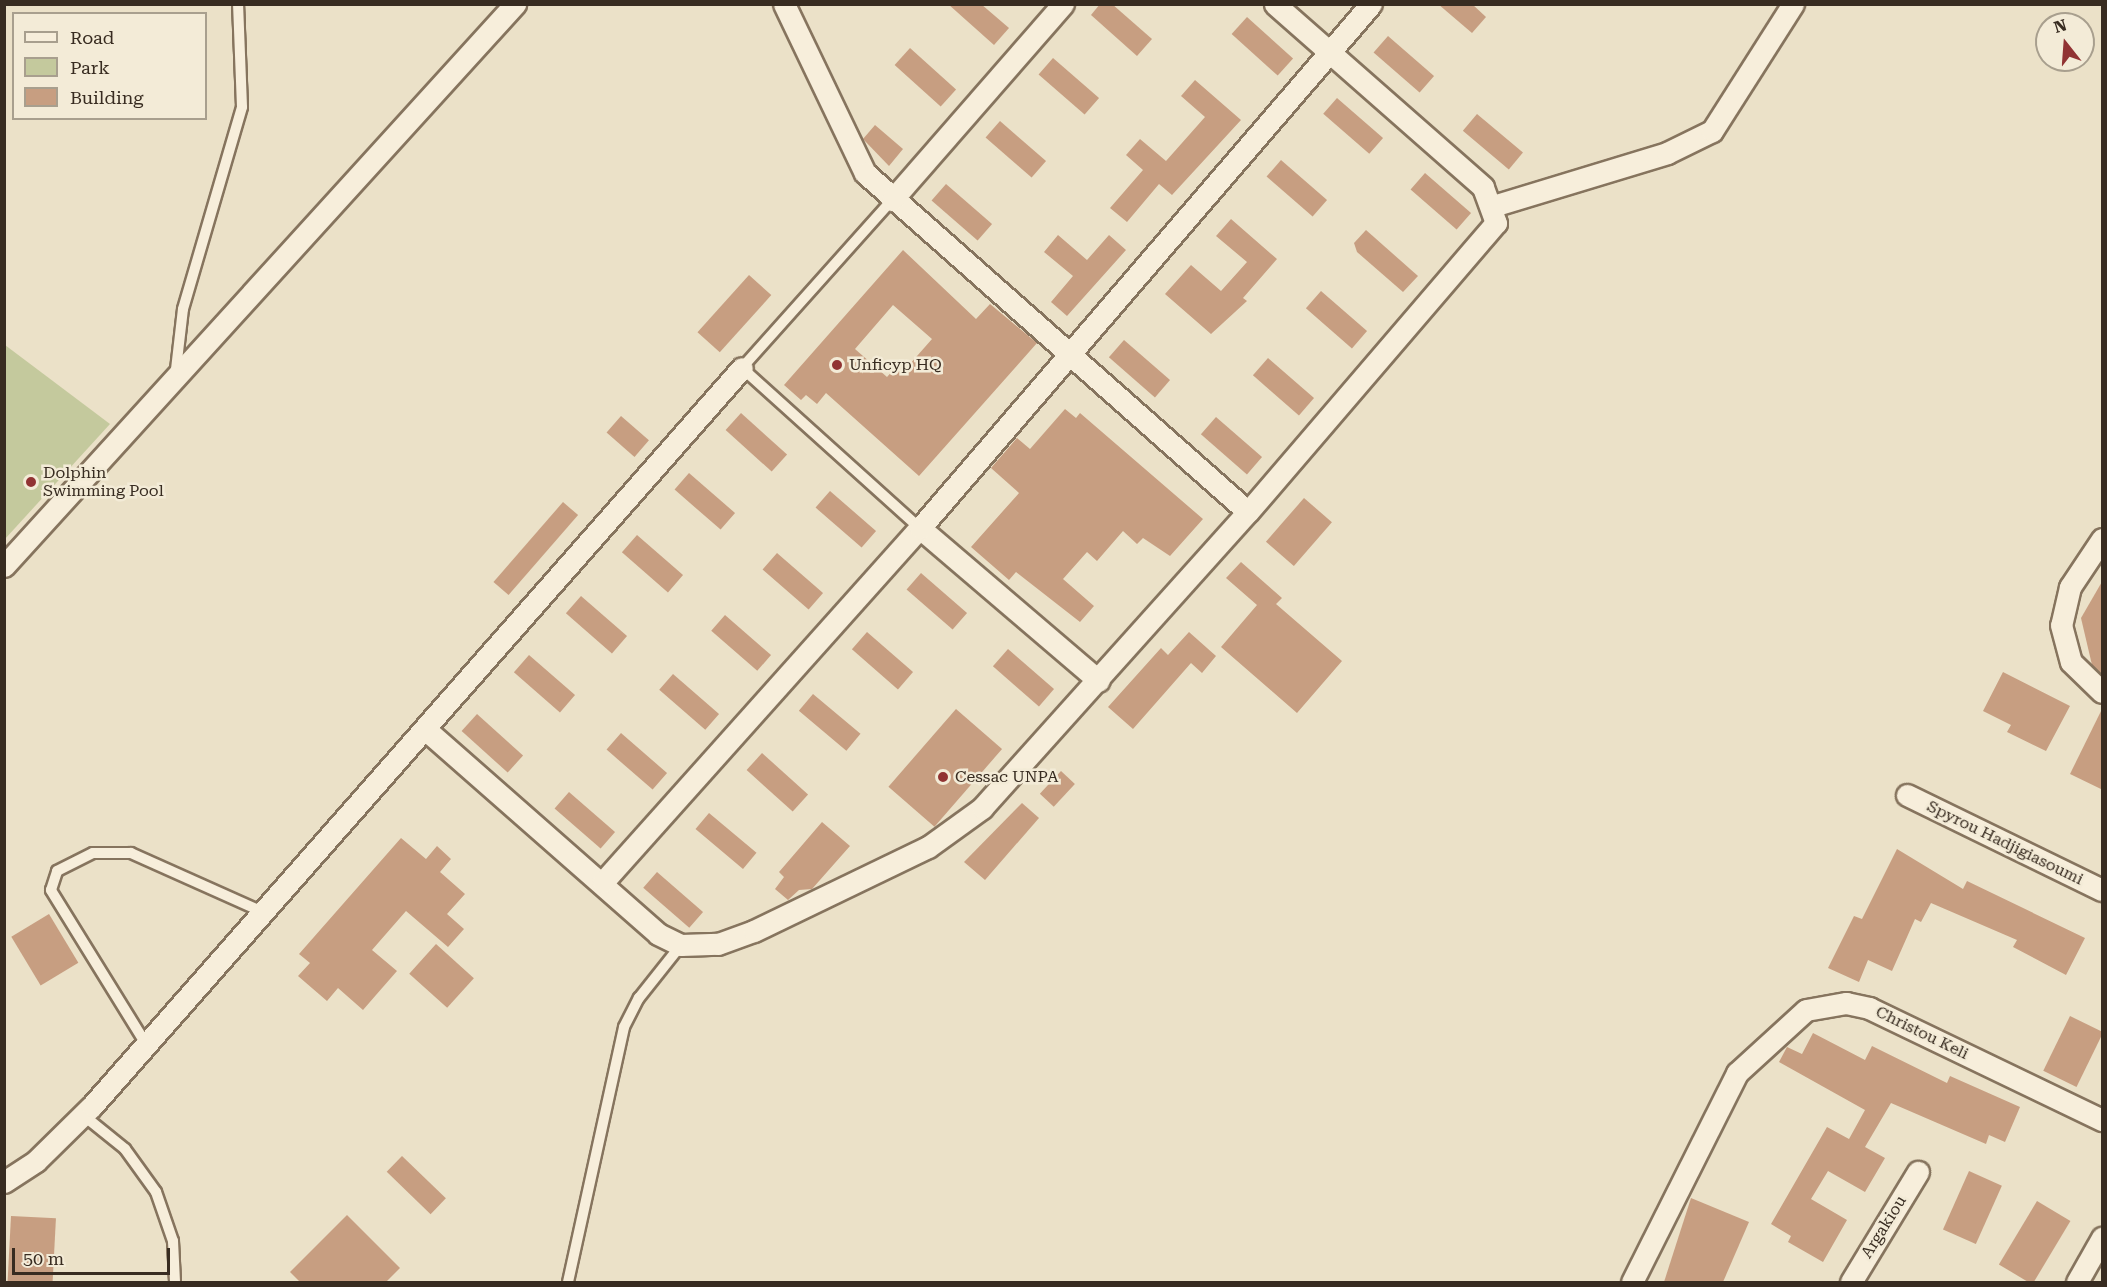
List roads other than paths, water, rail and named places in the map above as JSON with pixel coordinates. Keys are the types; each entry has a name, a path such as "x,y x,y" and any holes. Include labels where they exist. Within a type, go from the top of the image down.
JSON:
{"street":[{"path":"4,566 515,4"},
{"path":"784,4 853,154 892,200 1248,512"},
{"path":"892,200 1063,4"},
{"path":"425,729 603,882 658,934 681,945 718,945 754,931 928,847 982,808 1099,681 1248,512 1486,240 1496,223 1493,206 1483,187 1275,4"},
{"path":"603,882 920,528 1371,4"},
{"path":"1493,206 1667,153 1712,131 1793,4"},
{"path":"4,1182 83,1115 742,368"},
{"path":"920,528 1099,681"},
{"path":"2103,539 2070,587 2061,625 2071,662 2103,692"},
{"name":"Spyrou Hadjigiasoumi","path":"1907,795 2103,890"},
{"name":"Christou Keli","path":"1632,1282 1737,1073 1806,1010 1846,1003 1869,1008 2103,1120"},
{"name":"Argakiou","path":"1851,1282 1918,1172"},
{"path":"2077,1282 2103,1238"}],"lane":[{"path":"175,380 183,309 242,107 238,4"},
{"path":"892,200 742,368 920,528"},
{"path":"146,1044 51,890 57,871 93,853 131,852 263,912"},
{"path":"568,1282 624,1027 639,998 681,945"},
{"path":"83,1115 125,1149 156,1192 173,1241 175,1282"}],"place":[{"name":"Unficyp HQ","path":"837,365"},
{"name":"Dolphin Swimming Pool","path":"31,482"},
{"name":"Cessac UNPA","path":"943,777"}]}
